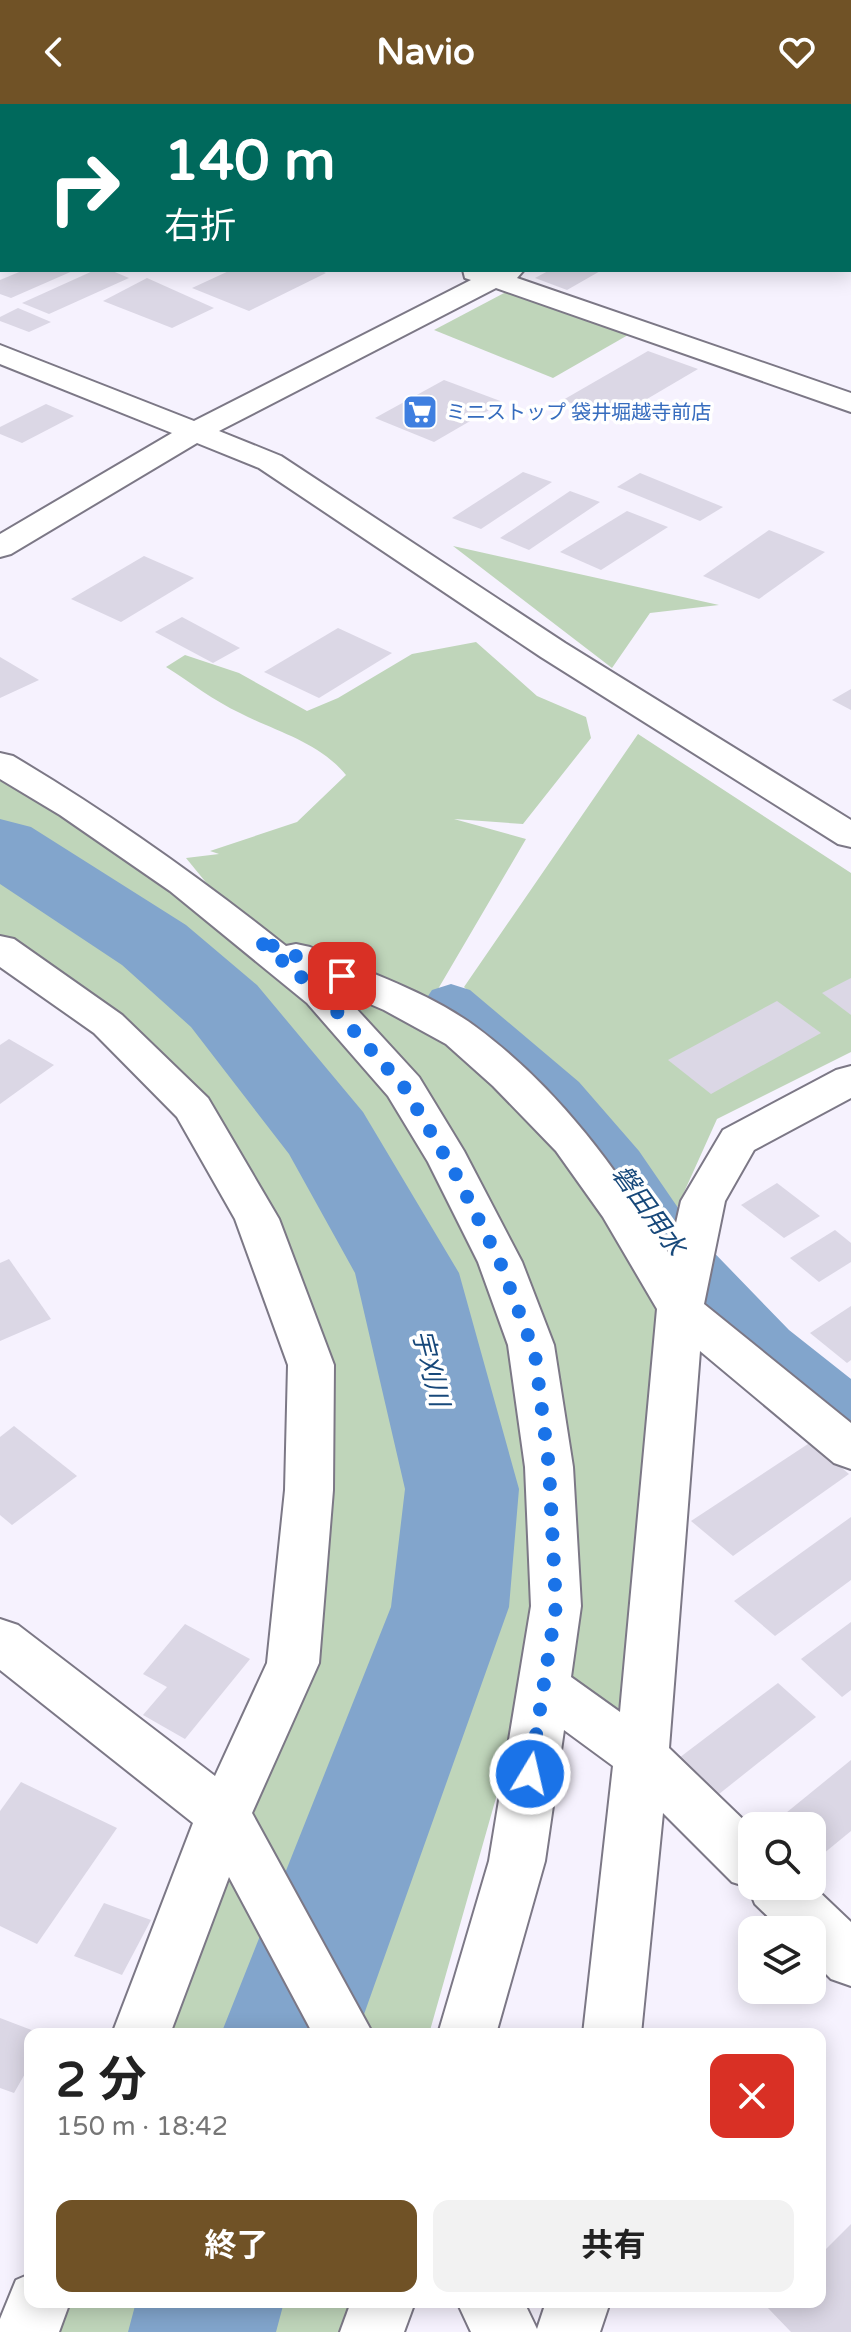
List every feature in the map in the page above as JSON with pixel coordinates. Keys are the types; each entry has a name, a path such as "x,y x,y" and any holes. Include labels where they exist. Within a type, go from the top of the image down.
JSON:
{"street":[{"path":"0,547 195,432 492,273 851,403"},
{"path":"0,354 270,462 553,650 851,836"},
{"path":"0,764 73,807 183,883 257,939 321,994 404,1087 455,1173 500,1262 535,1354 549,1467 556,1606 517,1861 469,2028"},
{"path":"257,939 398,1001 460,1035 508,1076 578,1151 618,1206 680,1309 851,1450"},
{"path":"0,948 108,1024 193,1108 257,1219 311,1365 309,1490 293,1663 234,1832 144,2028"},
{"path":"613,2028 642,1757 680,1309 703,1201 738,1140 851,1080"},
{"path":"4,1651 234,1832 341,2028"},
{"path":"544,1687 642,1757 738,1850"},
{"path":"789,1900 851,1960"},
{"path":"27,2332 36,2308"},
{"path":"372,2332 381,2308"},
{"path":"492,2308 506,2332"},
{"path":"568,2332 576,2308"}],"green space":[{"path":"506,292 628,335 553,378 434,330"},
{"path":"453,546 719,605 650,613 612,668"},
{"path":"476,642 537,696 586,717 591,738 523,824 454,819 526,839 431,1001 244,929 186,858 219,854 210,851 297,822 346,775 310,746 230,708 166,667 185,655 239,673 307,711 338,698 412,654"},
{"path":"638,734 851,873 851,1052 717,1119 676,1210 566,1088 464,987"},
{"path":"0,765 289,967 436,1021 578,1151 680,1309 614,1738 544,1687 553,1597 431,2028 148,2028 293,1663 310,1457 284,1250 184,1079 0,948"},
{"path":"38,2308 356,2308 350,2332 28,2332"}],"building":[{"path":"19,272 70,272 11,298 0,294 0,280"},
{"path":"91,272 115,272 129,278 49,314 22,303"},
{"path":"227,272 326,273 249,311 192,288"},
{"path":"546,272 598,272 567,290 535,278"},
{"path":"147,278 214,308 172,328 103,301"},
{"path":"18,308 51,322 29,332 0,321 0,317"},
{"path":"648,351 698,369 613,419 563,400"},
{"path":"444,380 503,402 434,442 375,418"},
{"path":"46,404 74,416 22,443 0,434 0,427"},
{"path":"523,472 552,482 481,529 452,518"},
{"path":"640,473 723,507 700,521 617,487"},
{"path":"570,491 600,502 529,550 500,538"},
{"path":"627,511 668,527 601,570 560,552"},
{"path":"769,530 825,552 759,599 703,576"},
{"path":"144,556 194,578 121,622 71,599"},
{"path":"182,617 240,648 213,663 155,632"},
{"path":"338,628 392,653 319,698 264,672"},
{"path":"0,657 39,680 0,698"},
{"path":"851,689 851,710 832,700"},
{"path":"851,978 851,1015 822,993"},
{"path":"777,1001 821,1033 711,1094 668,1060"},
{"path":"9,1039 54,1065 0,1104 0,1045"},
{"path":"777,1183 820,1216 784,1238 741,1205"},
{"path":"835,1230 851,1243 851,1262 819,1282 790,1258"},
{"path":"9,1259 51,1319 0,1341 0,1263"},
{"path":"851,1306 851,1360 847,1363 810,1333"},
{"path":"14,1426 77,1476 12,1525 0,1515 0,1437"},
{"path":"811,1442 849,1474 733,1556 691,1521"},
{"path":"851,1517 851,1580 775,1636 734,1601"},
{"path":"851,1622 851,1690 842,1697 801,1659"},
{"path":"185,1624 250,1659 185,1739 143,1715 167,1687 143,1674"},
{"path":"778,1683 816,1717 714,1798 675,1761"},
{"path":"851,1760 851,1831 826,1852 826,1812 787,1812"},
{"path":"21,1782 117,1828 37,1944 0,1926 0,1811"},
{"path":"104,1903 151,1920 122,1975 74,1956"},
{"path":"0,2018 26,2028 24,2076 14,2093 0,2088"},
{"path":"851,2224 851,2332 791,2332 768,2308 826,2308 826,2249"}],"waterway":[{"name":"宇刈川","path":"0,845 154,945 224,1006 328,1136 407,1273 462,1489 450,1607 291,2028"},
{"name":"磐田用水","path":"451,1002 559,1096 618,1165 675,1249 767,1347 851,1415"},
{"name":"宇刈川","path":"202,2332 208,2308"}],"place":[{"name":"ミニストップ 袋井堀越寺前店","path":"420,412"}],"route":[{"path":"342,976 257,939 321,994 404,1087 455,1173 500,1262 535,1354 549,1467 556,1606 530,1774"}]}
